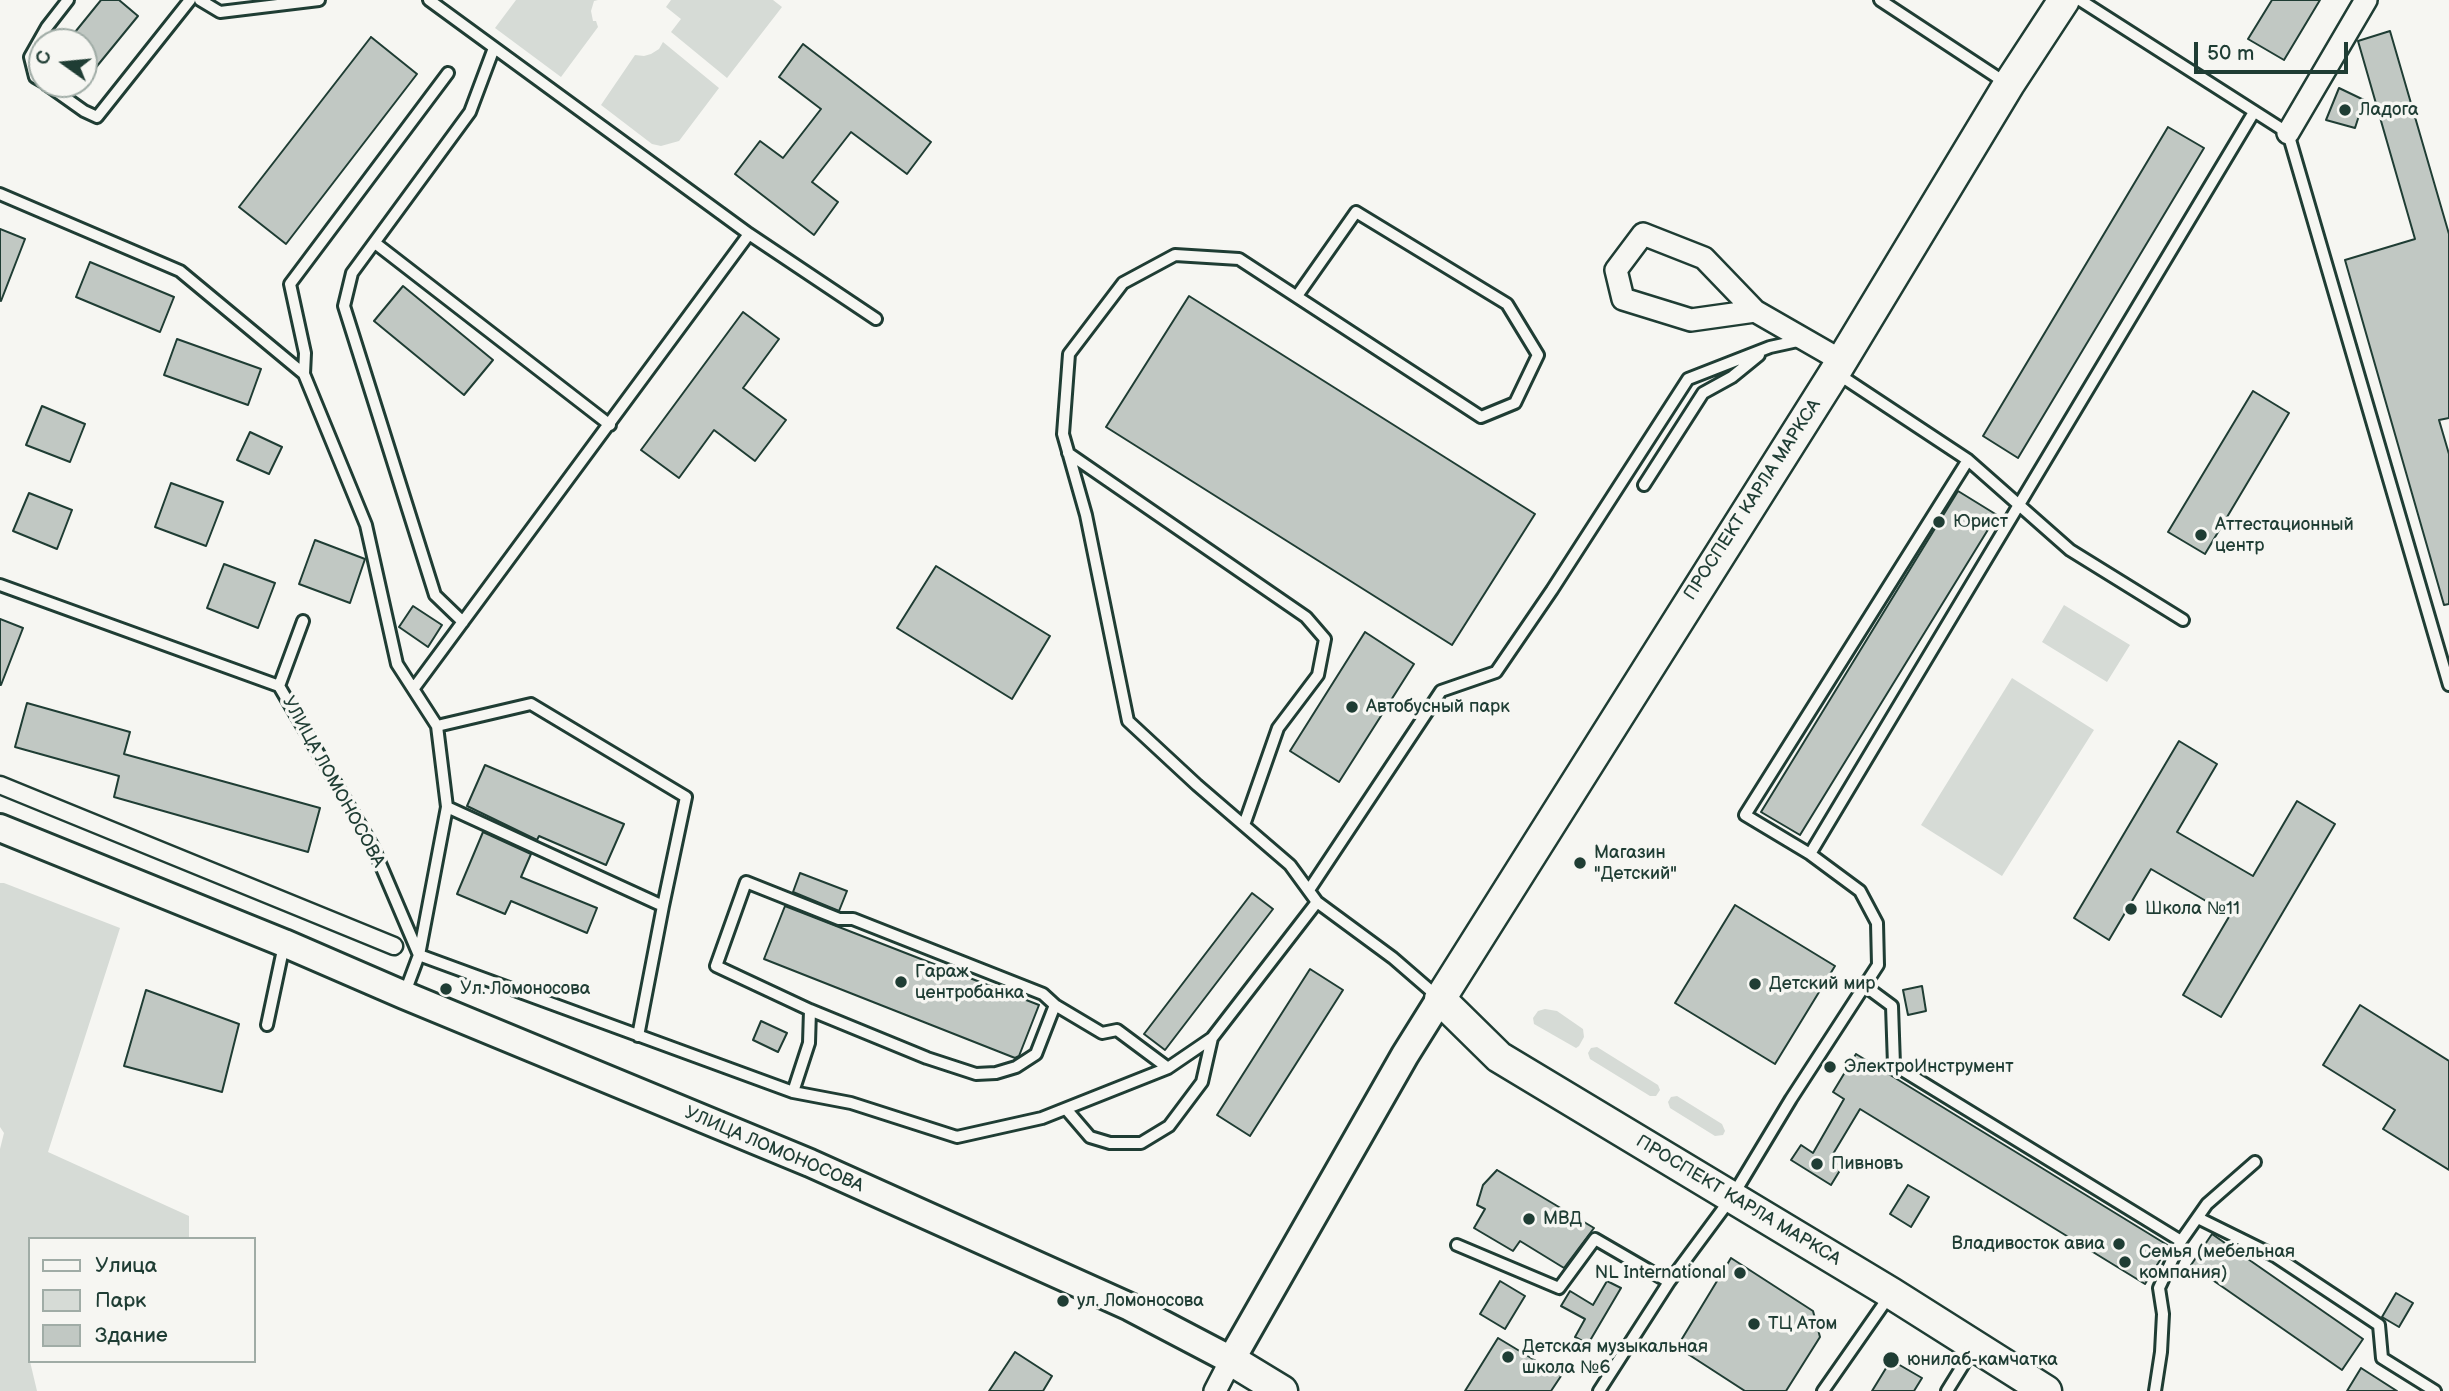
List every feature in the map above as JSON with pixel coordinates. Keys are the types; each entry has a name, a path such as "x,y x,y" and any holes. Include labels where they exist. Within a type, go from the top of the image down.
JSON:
{"main road":[{"name":"ПРОСПЕКТ КАРЛА МАРКСА","path":"2046,1391 1891,1293 1499,1057 1440,999 1838,367 2009,84 2064,0"},
{"path":"1231,1360 1282,1391"}],"street":[{"path":"2288,133 2366,0"},
{"path":"1755,312 1690,320 1623,299 1616,271 1643,234 1704,258 1755,312 1805,340 1838,367"},
{"path":"0,785 394,946"},
{"name":"УЛИЦА ЛОМОНОСОВА","path":"0,828 284,943 810,1163 1130,1307 1231,1360"},
{"name":"ПРОСПЕКТ КАРЛА МАРКСА","path":"1215,1391 1391,1079 1440,999"}],"lane":[{"path":"46,28 68,0"},
{"path":"65,98 97,117 190,0"},
{"path":"200,0 220,12 319,0"},
{"path":"429,0 749,234 876,319"},
{"path":"1880,0 2009,84"},
{"path":"2080,0 2288,133 2449,685"},
{"path":"463,622 435,595 344,306 352,273 470,112 494,48"},
{"path":"404,995 419,955 447,807 437,726 397,664 366,525 304,374 305,353 290,284 447,73"},
{"path":"1810,854 2254,112"},
{"path":"0,194 180,271 304,374"},
{"path":"1297,296 1356,212 1507,304 1538,355 1515,403 1480,417 1239,259 1175,255 1123,283 1069,354 1063,435 1086,515 1128,721 1290,865 1317,902 1393,958 1440,999"},
{"path":"414,688 749,234"},
{"path":"375,243 610,425"},
{"path":"1308,890 1441,691 1496,672 1688,379 1770,347 1805,340"},
{"path":"1644,485 1703,393 1732,376 1770,347"},
{"path":"1838,367 1968,460 2070,550 2183,620"},
{"path":"1068,453 1306,617 1325,639 1318,675 1278,728 1244,825"},
{"path":"1599,1391 1669,1282 1732,1197 1791,1099 1878,965 1877,923 1860,891 1810,854 1745,815 1968,460"},
{"name":"УЛИЦА ЛОМОНОСОВА","path":"0,585 279,686 373,848 419,955"},
{"path":"279,686 303,621"},
{"path":"437,726 531,704 686,797 638,1037"},
{"path":"447,807 663,905"},
{"path":"1055,1004 1036,1054 1016,1067 996,1073 976,1074 927,1058 810,1010 716,966 746,882 839,919 853,919 1043,994 1102,1033 1116,1030 1168,1068"},
{"path":"419,955 793,1092 851,1104 957,1137 1042,1118 1168,1068 1212,1038 1317,902"},
{"path":"267,1025 284,943"},
{"path":"1865,986 1892,1006 1894,1065 2181,1241"},
{"path":"793,1092 809,1043 810,1010"},
{"path":"1066,1109 1090,1137 1110,1143 1141,1143 1169,1126 1202,1082 1212,1038"},
{"path":"2155,1391 2163,1314 2159,1288 2181,1241 2207,1204 2255,1162"},
{"path":"2197,1218 2275,1256 2379,1325 2382,1358 2435,1391"},
{"path":"1457,1245 1559,1288 1595,1239 1669,1282"},
{"path":"1823,1391 1891,1293"},
{"path":"1947,1391 1975,1347"}],"green space":[{"path":"516,0 598,0 594,1 591,11 593,21 596,21 598,27 561,77 495,28"},
{"path":"671,0 773,0 782,7 727,78 671,32 681,19 666,7"},
{"path":"663,42 719,88 679,141 661,146 652,144 601,105 635,55 651,54 659,49"},
{"path":"2064,605 2130,645 2107,682 2042,642"},
{"path":"2012,678 2094,730 2002,876 1921,825"},
{"path":"0,883 4,883 120,928 48,1152 189,1216 189,1237 28,1237 28,1363 30,1363 37,1391 0,1391 0,1149 4,1133 0,1127"},
{"path":"1538,1011 1557,1011 1583,1029 1584,1037 1579,1046 1576,1048 1534,1024 1533,1018"},
{"path":"1597,1047 1658,1085 1660,1090 1656,1096 1650,1096 1590,1059 1588,1053 1591,1048"},
{"path":"1677,1096 1722,1124 1725,1131 1723,1135 1715,1136 1670,1108 1668,1102 1671,1097"}],"building":[{"path":"101,0 119,0 138,16 98,65 98,28 78,28"},
{"path":"2272,0 2320,0 2284,60 2248,39"},
{"path":"2390,31 2449,234 2449,418 2439,420 2449,454 2449,604 2444,605 2345,260 2415,239 2358,41"},
{"path":"371,37 417,74 286,244 239,207"},
{"path":"803,44 931,142 907,174 851,132 812,182 838,202 814,235 735,174 760,141 783,158 821,109 779,77"},
{"name":"Ладога","path":"2339,88 2364,100 2355,128 2326,120"},
{"path":"2168,127 2204,148 2018,458 1983,436"},
{"path":"0,229 25,239 1,301 0,300"},
{"path":"90,262 174,297 160,332 76,297"},
{"path":"403,286 493,360 464,395 374,321"},
{"name":"Автобусный парк","path":"1189,296 1535,514 1452,645 1106,427"},
{"path":"743,312 779,339 743,388 786,420 755,461 714,430 679,478 641,450"},
{"path":"177,339 261,369 248,405 164,375"},
{"path":"2253,391 2289,413 2205,554 2168,532"},
{"path":"42,406 85,424 70,462 26,445"},
{"path":"250,432 282,447 269,474 237,460"},
{"path":"171,483 223,502 206,546 155,527"},
{"path":"1958,491 1997,515 1800,835 1761,812"},
{"path":"29,493 72,510 57,549 13,531"},
{"path":"315,540 365,559 350,603 299,584"},
{"path":"224,564 275,583 258,628 207,608"},
{"path":"936,566 1050,636 1012,699 897,628"},
{"path":"413,606 442,625 428,647 399,627"},
{"path":"0,619 23,628 1,685 0,685"},
{"name":"Автобусный парк","path":"1365,632 1414,664 1339,782 1290,751"},
{"path":"27,703 130,732 124,754 320,808 308,852 114,797 119,776 15,747"},
{"path":"2179,741 2217,764 2177,832 2253,876 2297,801 2335,824 2221,1017 2183,995 2230,915 2151,869 2109,940 2074,918"},
{"path":"485,765 624,824 606,865 539,836 537,840 467,806"},
{"path":"483,832 531,854 521,877 597,908 587,933 511,901 505,914 457,894"},
{"path":"800,873 847,891 839,911 793,892"},
{"path":"1252,893 1273,909 1165,1050 1144,1034"},
{"name":"Детский мир","path":"1735,905 1835,966 1775,1064 1675,1003"},
{"name":"Гараж центробанка","path":"785,906 1039,1005 1019,1056 1015,1058 764,959"},
{"path":"1310,969 1343,990 1250,1136 1217,1115"},
{"path":"1922,986 1926,1011 1908,1015 1903,990"},
{"path":"146,990 239,1024 222,1092 124,1066"},
{"path":"2360,1005 2449,1061 2449,1170 2383,1129 2395,1110 2323,1065"},
{"path":"761,1021 787,1033 778,1052 753,1040"},
{"path":"1856,1054 2169,1246 2145,1284 1860,1109 1830,1159 1842,1167 1831,1185 1791,1160 1801,1145 1813,1153 1844,1099 1833,1092"},
{"name":"МВД","path":"1497,1170 1594,1228 1564,1268 1520,1241 1513,1251 1474,1228 1485,1209 1477,1205 1483,1185"},
{"path":"1908,1185 1929,1197 1911,1227 1890,1214"},
{"path":"2212,1234 2363,1339 2342,1370 2191,1265"},
{"name":"ТЦ Атом","path":"1731,1258 1813,1311 1820,1337 1786,1391 1745,1391 1677,1347"},
{"path":"1500,1281 1525,1296 1505,1329 1480,1314"},
{"path":"1607,1281 1621,1288 1588,1344 1575,1337 1585,1319 1561,1306 1570,1291 1593,1305"},
{"path":"2396,1293 2413,1303 2399,1327 2382,1317"},
{"name":"Детская музыкальная школа №6","path":"1498,1338 1561,1376 1551,1391 1465,1391"},
{"path":"1015,1352 1052,1376 1043,1391 989,1391"},
{"path":"1891,1360 1922,1378 1914,1391 1872,1391"},
{"path":"2361,1368 2397,1391 2347,1391"}],"place":[{"name":"Ладога","path":"2345,110"},
{"name":"Юрист","path":"1939,522"},
{"name":"Аттестационный центр","path":"2201,535"},
{"name":"Автобусный парк","path":"1352,707"},
{"name":"Магазин \"Детский\"","path":"1580,863"},
{"name":"Школа №11","path":"2131,909"},
{"name":"Гараж центробанка","path":"901,982"},
{"name":"Детский мир","path":"1755,984"},
{"name":"Ул. Ломоносова","path":"446,989"},
{"name":"ЭлектроИнструмент","path":"1830,1067"},
{"name":"Пивновъ","path":"1817,1164"},
{"name":"МВД","path":"1529,1219"},
{"name":"Владивосток авиа","path":"2119,1244"},
{"name":"Семья (мебельная компания)","path":"2125,1262"},
{"name":"NL International","path":"1740,1273"},
{"name":"ул. Ломоносова","path":"1063,1301"},
{"name":"ТЦ Атом","path":"1754,1324"},
{"name":"Детская музыкальная школа №6","path":"1508,1357"},
{"name":"юнилаб-камчатка","path":"1891,1360"}]}
